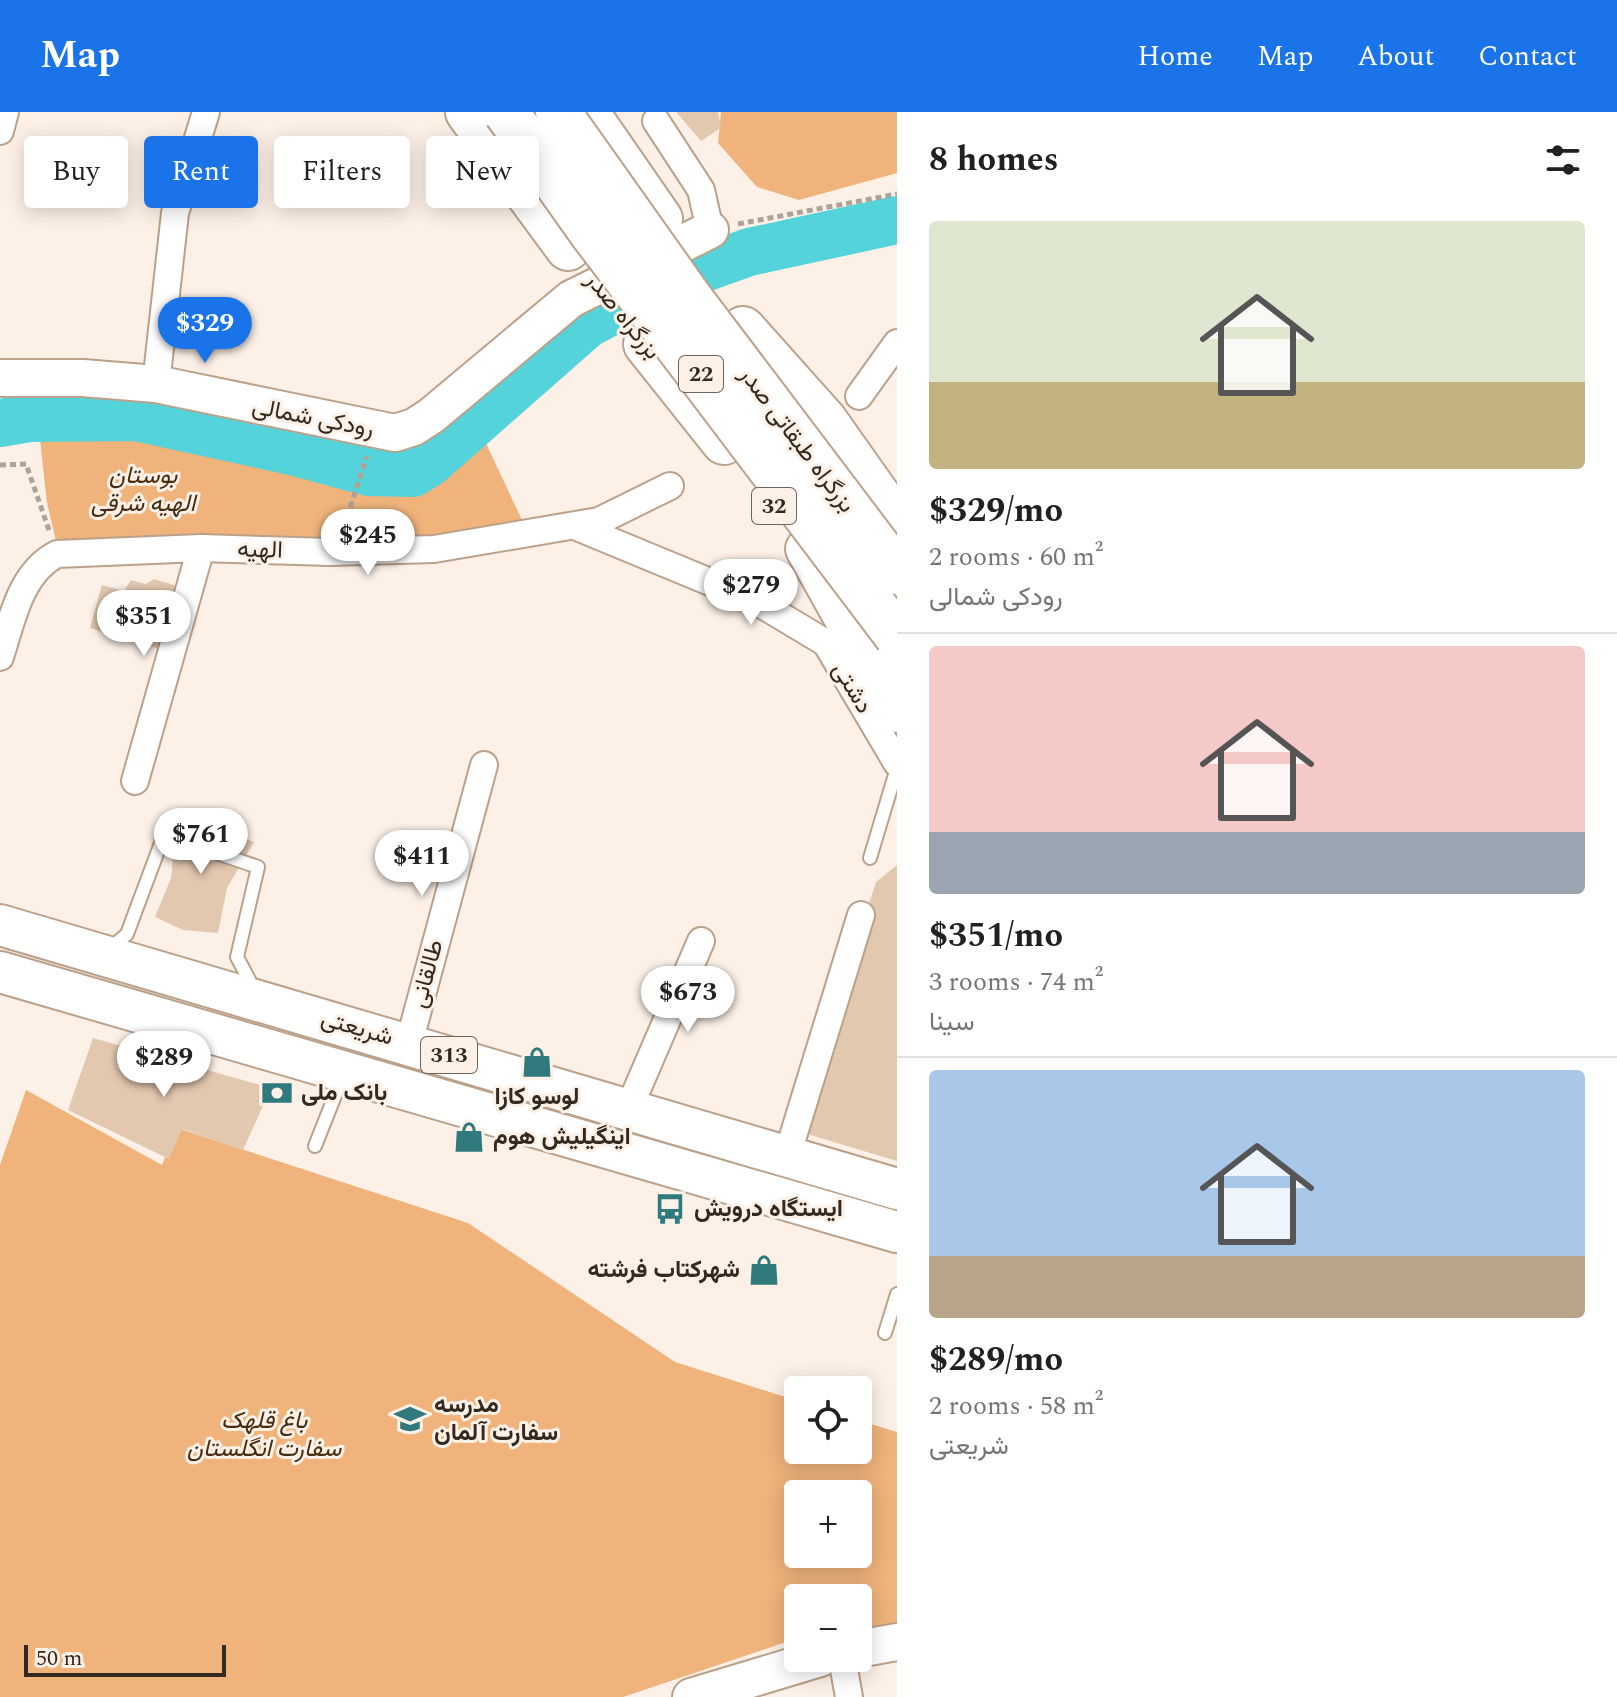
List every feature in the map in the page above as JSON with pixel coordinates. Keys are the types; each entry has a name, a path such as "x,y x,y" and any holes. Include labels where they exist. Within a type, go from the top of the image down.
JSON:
{"highway":[{"name":"بزرگراه صدر","path":"468,112 568,248 806,549 897,672"},
{"name":"بزرگراه طبقاتی صدر","path":"506,112 592,233 897,636"},
{"name":"بزرگراه طبقاتی صدر","path":"558,112 689,297 897,572"},
{"path":"586,112 660,219 743,329 825,421 897,523"}],"main road":[{"path":"806,549 897,712"},
{"name":"شریعتی","path":"0,925 891,1186"},
{"name":"شریعتی","path":"0,972 897,1232"}],"street":[{"path":"0,131 5,112"},
{"path":"156,384 175,213 206,112"},
{"path":"656,121 701,190 710,230"},
{"name":"رودکی شمالی","path":"0,378 83,378 156,384 395,433 414,427 431,416 571,299 710,230"},
{"path":"859,396 897,343"},
{"name":"الهیه","path":"57,554 201,548 405,552 577,527 614,515 670,486"},
{"name":"دشتی","path":"577,527 756,601 826,643 897,766"},
{"path":"135,781 201,548"},
{"path":"0,657 30,575 42,562 57,554"},
{"name":"طالقانی","path":"409,1043 484,765"},
{"path":"787,1156 861,915"},
{"path":"629,1108 701,941"},
{"path":"872,1646 897,1642"},
{"path":"691,1697 784,1669"},
{"path":"845,1672 849,1697"}],"lane":[{"path":"870,858 897,766"},
{"path":"104,955 127,934 164,835 258,867 237,957 260,1001"},
{"path":"315,1146 344,1071"},
{"path":"885,1333 897,1294"}],"path":[{"path":"710,230 897,194"},
{"path":"343,531 367,455"},
{"path":"0,465 26,464 57,554"}],"green space":[{"path":"721,112 897,112 897,173 799,200 757,187 718,143"},
{"name":"بوستان الهیه شرقی","path":"145,437 213,445 326,478 397,493 419,490 483,437 522,520 427,536 384,539 302,537 57,545 47,503 40,440"},
{"name":"باغ قلهک سفارت انگلستان","path":"26,1090 162,1165 177,1128 468,1223 675,1362 784,1397 784,1464 872,1464 872,1424 897,1432 897,1627 872,1630 872,1584 784,1584 784,1643 623,1697 0,1697 0,1165"}],"building":[{"path":"676,112 718,112 721,128 701,141"},
{"path":"154,579 181,587 166,651 90,628 102,585 124,591 131,580 146,584"},
{"path":"196,820 254,842 227,888 218,933 183,930 155,917 171,878 176,824"},
{"path":"897,865 897,1161 797,1131 876,882"},
{"path":"93,1038 271,1088 243,1150 182,1129 169,1159 68,1110"}],"waterway":[{"path":"0,423 30,418 136,417 296,452 369,472 413,473 429,463 587,324 671,280 749,252 897,220"}],"place":[{"name":"لوسو کازا","path":"537,1062"},
{"name":"بانک ملی","path":"277,1093"},
{"name":"اینگیلیش هوم","path":"469,1137"},
{"name":"ایستگاه درویش","path":"670,1209"},
{"name":"شهرکتاب فرشته","path":"764,1270"},
{"name":"مدرسه سفارت آلمان","path":"410,1419"}]}
